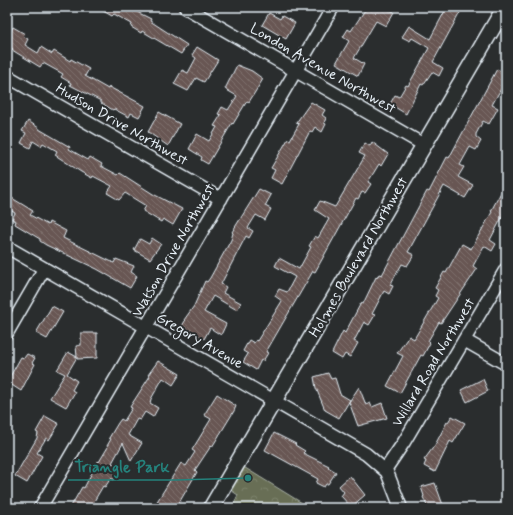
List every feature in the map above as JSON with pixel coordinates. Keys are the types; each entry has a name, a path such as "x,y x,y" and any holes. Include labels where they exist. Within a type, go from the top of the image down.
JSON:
{"street":[{"name":"London Avenue Northwest","path":"185,7 424,145"},
{"name":"Watson Drive Northwest","path":"40,508 333,7"},
{"name":"Holmes Boulevard Northwest","path":"211,508 505,7"},
{"name":"Hudson Drive Northwest","path":"7,76 221,199"},
{"name":"Gregory Avenue","path":"7,247 366,454 385,470"},
{"path":"7,333 44,269"},
{"name":"Willard Road Northwest","path":"385,470 404,442 506,269"},
{"path":"464,340 506,364"},
{"path":"385,470 394,486 401,508"}],"green space":[{"path":"242,466 308,508 232,508 238,495 229,489"}],"building":[{"path":"96,7 127,7 151,19 150,21 187,45 181,54 142,31 141,33 131,27 132,24 114,14 112,16"},
{"path":"367,7 385,7 394,12 386,26 376,21 354,58 364,64 358,76 336,63 349,41 343,37 348,29 351,31"},
{"path":"447,7 463,7 433,62 443,68 439,76 432,72 423,85 421,84 406,114 390,104 395,95 399,97 406,85 408,86 429,48 412,38 410,41 402,37 409,26 430,39"},
{"path":"269,13 280,19 282,16 295,23 286,39 262,25"},
{"path":"13,27 25,34 23,36 28,39 25,45 38,53 41,47 52,54 54,51 70,61 71,59 89,69 85,76 108,89 109,87 145,106 139,117 131,113 129,117 114,109 113,110 101,103 101,101 70,85 71,83 61,77 63,74 43,63 40,67 12,50 13,49 7,46 7,37"},
{"path":"197,47 218,60 204,82 196,78 188,91 174,84 182,70 188,73 196,58 192,55"},
{"path":"506,60 506,89 502,87 492,105 498,108 489,124 483,121 476,134 476,137 481,141 476,150 470,147 460,165 464,167 458,177 473,185 465,198 444,186 408,252 414,255 407,266 402,264 390,285 393,286 389,294 384,291 372,314 375,315 369,325 364,322 354,341 358,343 350,357 345,354 342,359 332,353 343,331 345,333 361,303 363,304 376,277 377,278 379,274 382,275 427,191 429,192 447,157 449,158 497,69 500,71"},
{"path":"237,65 252,71 263,79 249,102 247,101 233,124 232,123 208,164 201,160 202,157 189,149 197,134 209,141 217,127 214,126 221,115 218,114 222,107 228,110 237,96 225,89"},
{"path":"311,102 325,110 322,115 326,118 324,123 326,124 322,132 315,127 312,132 310,131 282,184 271,178 275,170 271,168 288,139 290,140 299,124 296,123"},
{"path":"159,112 180,124 168,146 148,132"},
{"path":"28,121 88,160 90,157 102,164 101,166 118,175 120,173 153,194 182,209 173,225 163,219 161,222 143,211 146,206 125,193 119,200 107,193 112,186 93,176 92,178 81,172 55,155 57,151 43,143 41,146 33,141 30,148 21,143 26,133 22,131"},
{"path":"372,142 388,154 381,166 379,164 368,182 371,184 365,193 362,192 358,199 356,198 315,272 313,271 266,352 268,353 263,361 261,360 256,370 243,362 248,354 243,351 249,340 254,343 256,340 257,341 282,301 275,296 279,289 287,292 295,277 275,266 279,258 299,269 315,236 318,238 329,219 315,210 320,201 335,207 365,156 359,153 365,143 370,146"},
{"path":"506,183 506,210 490,240 496,244 492,251 484,246 473,266 477,269 441,323 439,322 428,341 430,343 423,356 421,355 400,393 387,386 403,356 397,353 409,336 414,339 438,298 435,296 438,290 435,288 444,272 446,273 462,244 471,249 492,212 491,211"},
{"path":"259,189 271,195 265,206 271,209 265,220 256,215 248,228 253,231 249,238 246,236 221,284 226,287 223,293 241,303 237,310 213,296 204,312 226,324 221,335 210,328 204,339 182,326 185,321 184,320 194,306 205,281 207,282 210,278 231,240 232,232"},
{"path":"7,195 33,211 30,215 48,225 49,222 66,231 63,238 114,263 116,259 134,266 131,272 137,276 130,288 97,269 46,245 40,241 40,239 15,224 16,221 12,219 15,213 10,210 7,216"},
{"path":"152,238 161,244 150,259 134,250 140,239 149,244"},
{"path":"52,306 63,312 47,339 36,333"},
{"path":"81,333 97,333 97,358 77,359 76,346 81,345"},
{"path":"68,352 77,357 67,374 77,381 72,390 75,392 66,407 50,398 65,374 57,370"},
{"path":"27,354 35,358 32,363 35,364 21,391 7,382 21,357 24,358"},
{"path":"158,361 180,374 173,385 163,378 151,399 150,403 158,408 153,417 145,412 140,420 137,419 128,435 142,443 131,461 123,443 112,463 117,466 114,470 118,472 114,480 111,478 105,487 103,486 90,508 70,508 82,487 84,488 98,461 99,462 108,447 107,446 111,439 109,438 121,419 124,421 132,408 130,407 150,376 148,375"},
{"path":"328,373 331,379 335,378 340,394 350,400 339,418 325,410 316,388 314,377"},
{"path":"483,379 488,391 467,402 461,390"},
{"path":"359,387 366,405 370,403 372,407 382,403 387,418 358,426 349,402"},
{"path":"217,394 236,406 234,411 212,447 211,446 195,470 197,472 176,508 153,508 181,463 186,466 195,452 192,450 211,419 204,415"},
{"path":"45,416 59,424 49,440 46,438 37,453 42,456 27,483 15,476 37,438 38,433 36,432"},
{"path":"452,416 465,423 453,443 450,441 435,472 424,466 426,461 424,460 435,445 447,422"},
{"path":"274,433 296,444 295,445 305,451 303,453 329,466 328,467 336,472 328,484 324,487 316,483 318,479 265,450"},
{"path":"350,476 365,495 351,507 341,496 344,492 339,486"},
{"path":"435,483 443,505 428,508 423,497 421,487"}],"place":[{"name":"Triangle Park","path":"248,478"}]}
